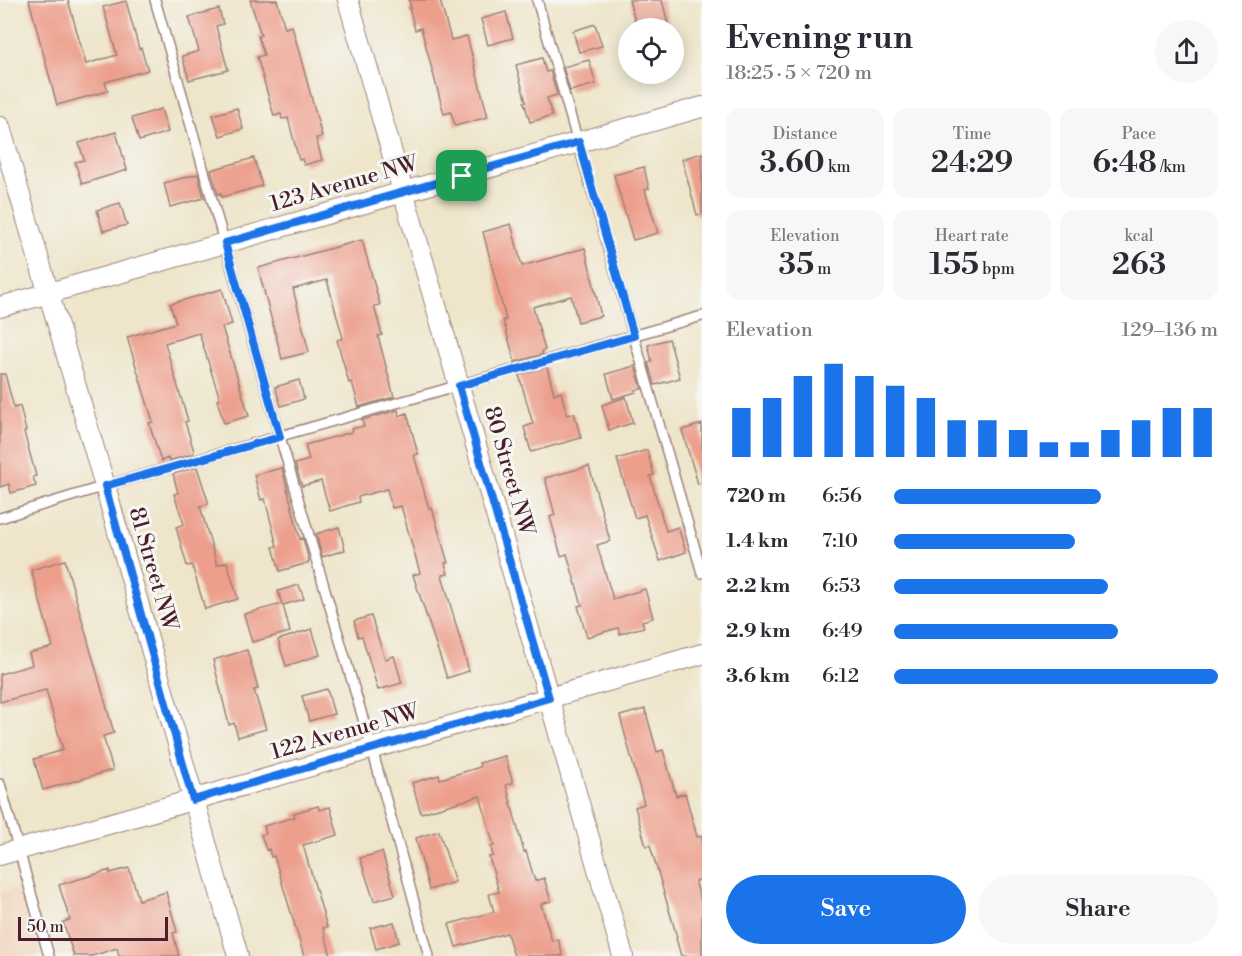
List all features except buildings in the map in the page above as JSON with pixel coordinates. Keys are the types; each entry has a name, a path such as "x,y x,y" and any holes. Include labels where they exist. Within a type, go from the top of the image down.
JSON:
{"street":[{"name":"80 Street NW","path":"348,0 623,956"},
{"name":"123 Avenue NW","path":"0,307 702,107"},
{"name":"81 Street NW","path":"0,127 105,486 238,956"},
{"name":"122 Avenue NW","path":"9,852 702,654"}],"lane":[{"path":"154,0 372,749 429,956"},
{"path":"537,0 702,573"},
{"path":"0,518 702,316"},
{"path":"0,784 9,852 49,956"}],"shaded area":[{"path":"22,887 41,956 0,956 0,894"}],"route":[{"path":"579,142 634,336 459,386 549,698 193,800 105,486 280,437 225,243 462,176 579,142"}]}
